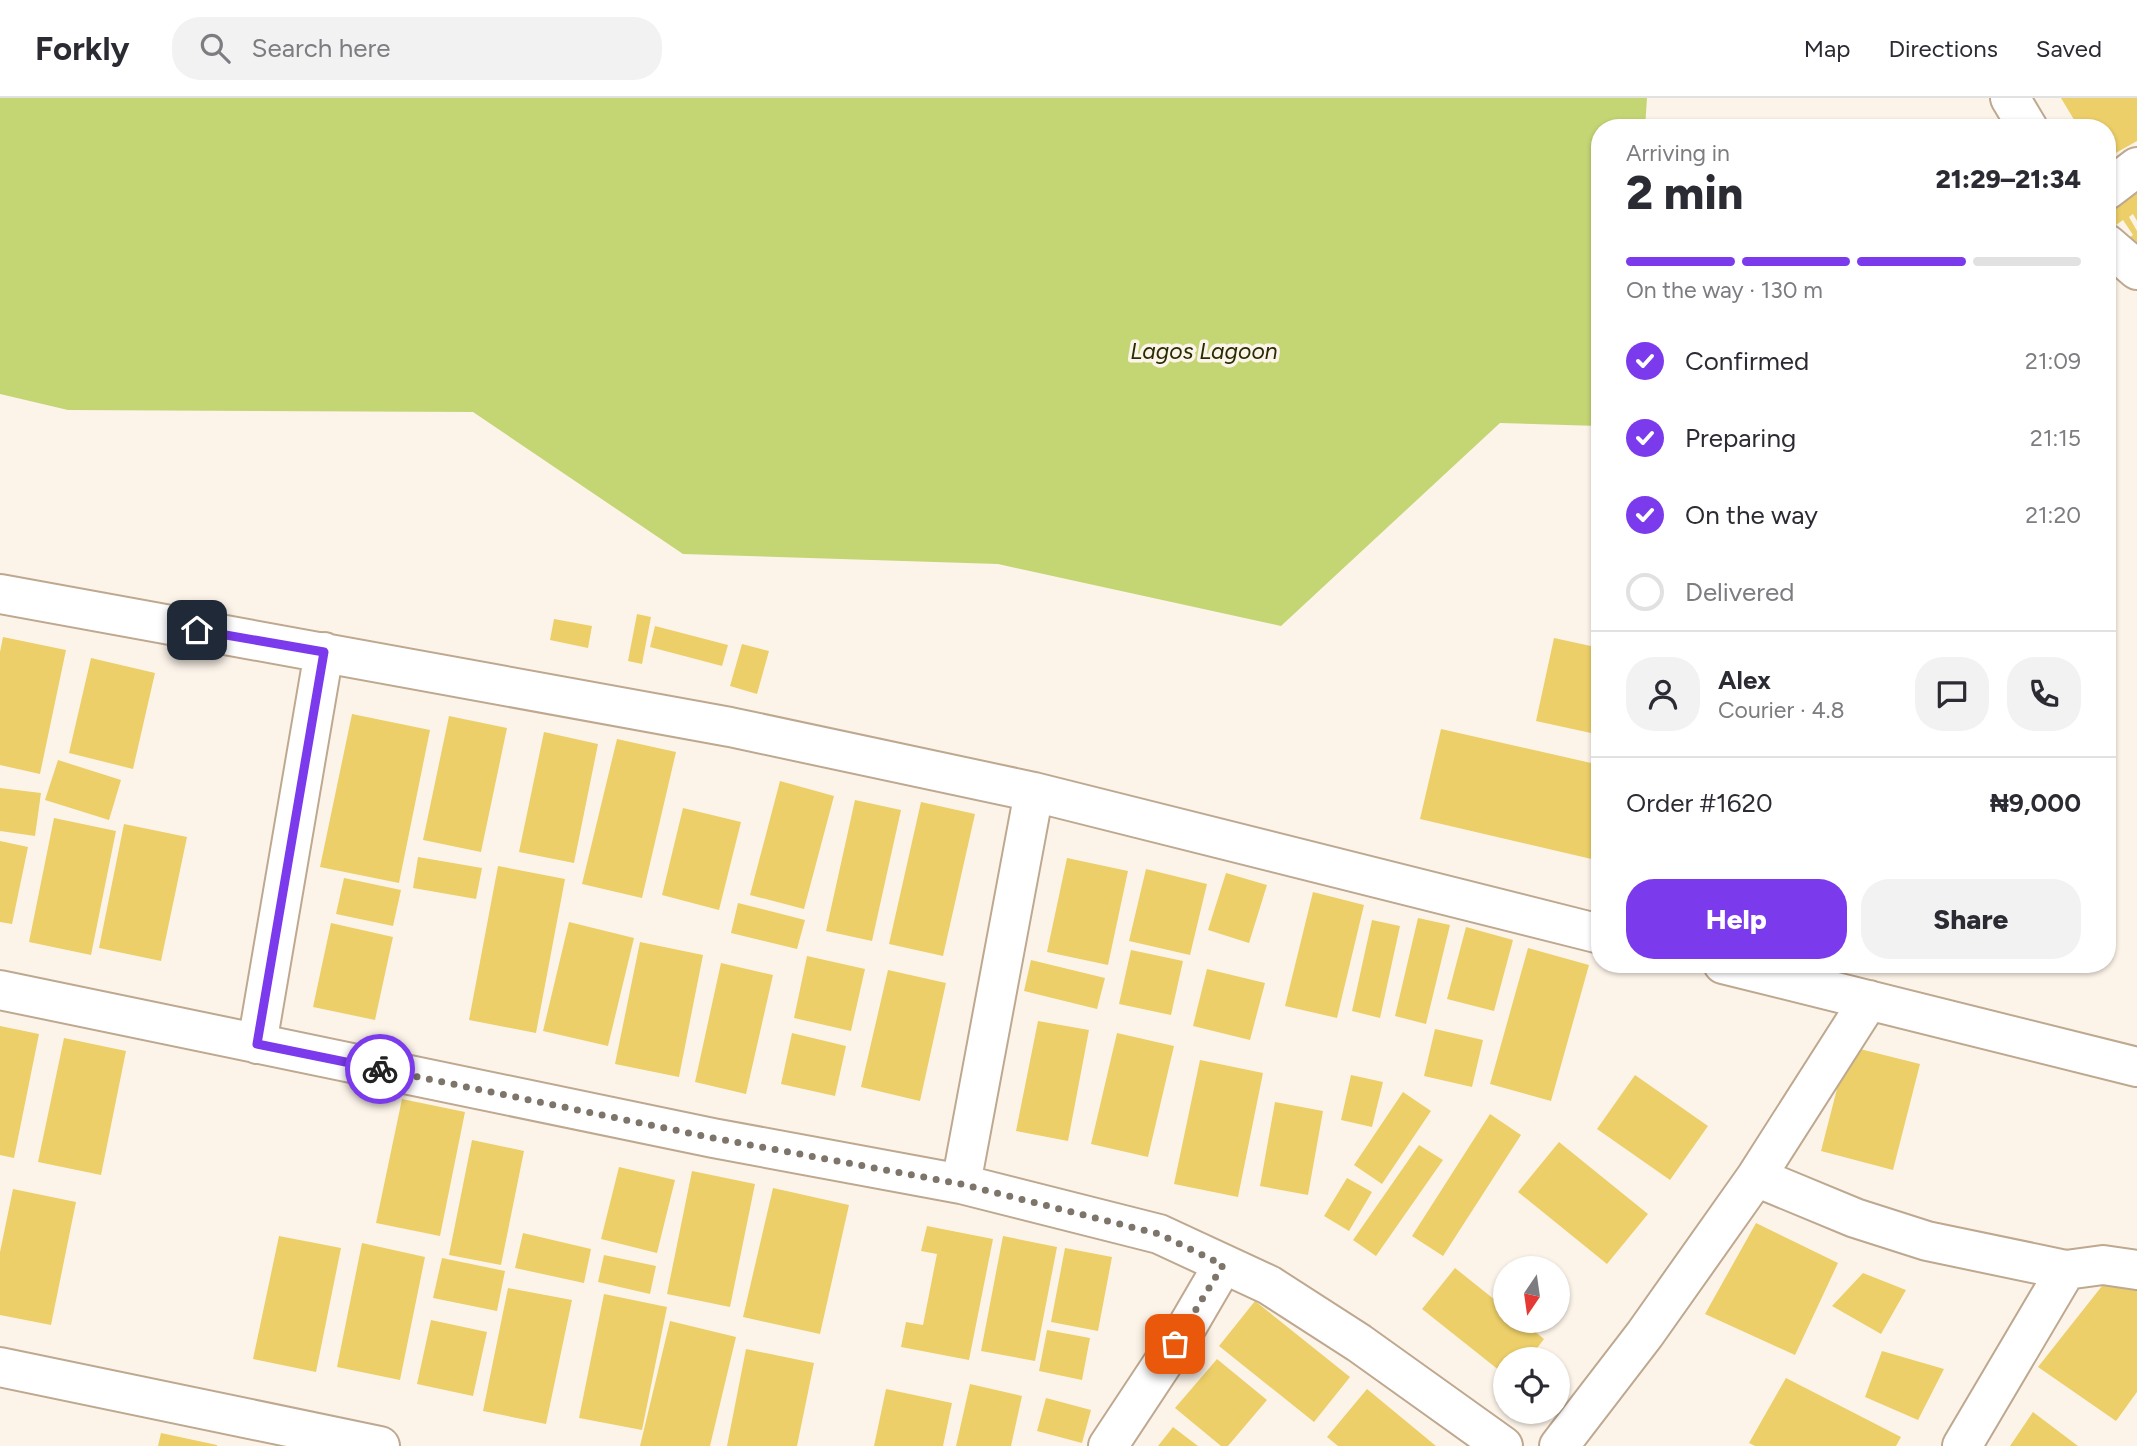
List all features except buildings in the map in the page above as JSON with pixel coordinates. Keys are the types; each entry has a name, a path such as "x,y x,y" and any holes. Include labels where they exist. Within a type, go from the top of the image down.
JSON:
{"street":[{"path":"2010,98 2023,119"},
{"path":"2116,183 2137,167"},
{"path":"2116,252 2137,270"},
{"path":"0,594 730,727 1034,792 1591,932"},
{"path":"257,1044 324,652"},
{"path":"961,1184 1034,792"},
{"path":"1760,973 2137,1067"},
{"path":"0,990 713,1138 961,1184 1159,1234 1269,1285 1359,1343 1503,1446"},
{"path":"1559,1446 1645,1334 1756,1177 1869,1000"},
{"path":"1756,1177 1855,1218 1927,1241 2066,1270 2103,1265 2137,1270"},
{"path":"1108,1446 1188,1325 1223,1265"},
{"path":"1962,1446 2066,1270"},
{"path":"0,1367 380,1446"}],"water":[{"name":"Lagos Lagoon","path":"0,98 1647,98 1646,119 1591,119 1591,426 1500,423 1281,626 998,564 683,554 473,412 68,410 0,394"}],"way so far":[{"path":"380,1069 713,1138 961,1184 1159,1234 1223,1265 1175,1344"}],"route":[{"path":"197,630 324,652 257,1044 380,1069"}]}
